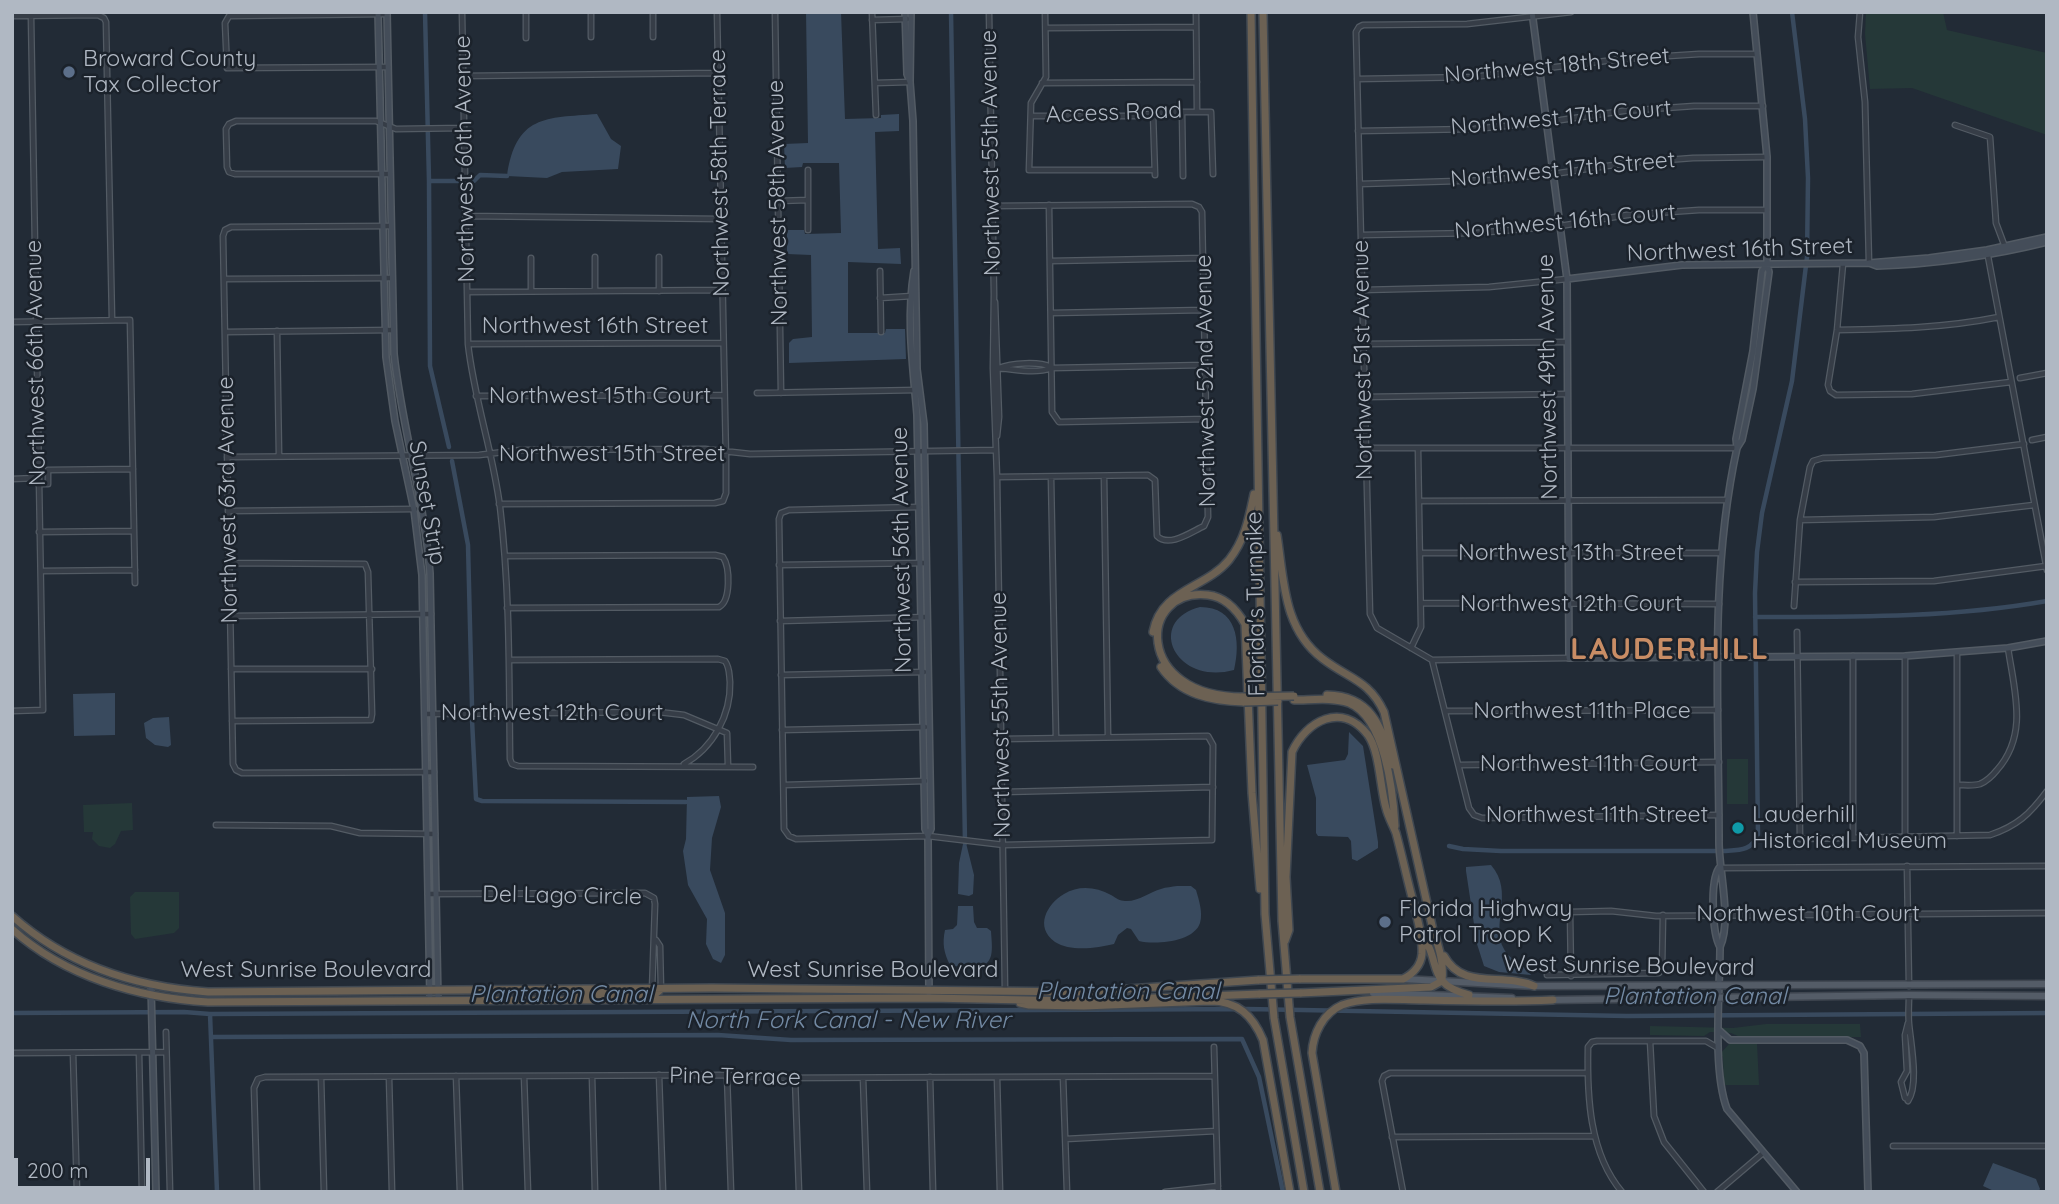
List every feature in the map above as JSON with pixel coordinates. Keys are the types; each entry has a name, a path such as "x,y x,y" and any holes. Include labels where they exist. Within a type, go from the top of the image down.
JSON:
{"highway":[{"name":"Florida's Turnpike","path":"1251,12 1265,914 1274,1018 1304,1192"},
{"name":"Florida's Turnpike","path":"1263,12 1283,944 1287,1000 1320,1192"},
{"path":"1257,476 1247,527 1235,552 1210,576 1171,598 1160,611 1153,635 1157,659 1175,683 1208,698 1330,699 1346,702 1359,709 1371,722 1379,740 1389,782 1395,832"},
{"path":"1273,504 1283,588 1290,614 1300,634 1314,652 1358,680 1374,694 1384,712 1439,947 1443,968 1442,981"},
{"path":"1243,699 1198,690 1179,679 1166,667 1158,651 1157,635 1165,614 1175,604 1198,595 1214,596 1230,605 1245,624 1258,875 1265,914"},
{"path":"1294,698 1338,695 1364,706 1382,731 1400,786"},
{"path":"1283,944 1289,930 1286,877 1290,762 1298,739 1305,731 1324,719 1351,721 1367,734 1374,751 1386,808 1395,832 1421,934 1421,958 1415,970 1403,979"},
{"name":"West Sunrise Boulevard","path":"12,916 55,948 102,970 151,986 208,992 712,988 1107,991 1299,979 1403,979"},
{"name":"West Sunrise Boulevard","path":"12,929 81,974 171,1000 208,1002 929,998 1121,1000 1339,992"},
{"path":"1421,934 1427,941 1436,971 1442,981 1449,988 1469,995"},
{"path":"1439,947 1449,965 1461,975 1521,980 1534,986"},
{"path":"60,962 69,960 93,971 102,970"},
{"path":"1339,992 1431,987 1442,981"},
{"path":"663,1000 668,993 703,993 712,988"},
{"path":"764,1000 782,993 792,993 797,989"},
{"path":"565,1001 579,995 654,995 657,990"},
{"path":"1009,1000 1029,1005 1084,1006 1210,1001 1240,1007 1257,1026 1263,1040 1290,1192"},
{"path":"1336,1192 1313,1068 1312,1042 1331,1012 1342,1005 1361,1001 1553,1000"}],"main road":[{"name":"West Sunrise Boulevard","path":"1403,979 1534,986 2047,984"},
{"path":"1895,995 1909,986"},
{"path":"1909,999 1911,990 1919,986"},
{"name":"West Sunrise Boulevard","path":"1339,992 1553,1000 1895,995 1909,999 2047,996"}],"street":[{"name":"Northwest 60th Avenue","path":"462,12 468,344 499,504 505,556 510,759 512,764 518,766 680,765"},
{"path":"526,12 526,37"},
{"path":"591,12 591,37"},
{"path":"653,12 653,37"},
{"name":"Northwest 58th Terrace","path":"499,504 723,501 726,493 726,451 717,12"},
{"name":"Northwest 58th Avenue","path":"775,12 781,393"},
{"path":"872,12 876,115"},
{"name":"Northwest 55th Avenue","path":"989,12 1005,990"},
{"path":"1045,12 1046,77 1031,103 1029,170 1155,173 1153,113"},
{"path":"1196,12 1197,111 1211,112 1213,174"},
{"path":"1532,15 1571,12"},
{"path":"1752,12 1767,157 1769,271 1742,440 1737,448 1726,500 1721,553 1718,762 1719,868 1722,873 1724,914 1719,999 1721,1092 1727,1109 1797,1192"},
{"path":"1860,12 1858,37 1865,102 1869,263"},
{"name":"Sunset Strip","path":"378,13 384,330 387,371 414,510 422,575 428,894 434,990"},
{"path":"387,13 229,16 225,23 227,68 388,67"},
{"name":"Sunset Strip","path":"387,13 393,330 397,376 423,508 430,573 436,894 434,1000"},
{"path":"12,16 98,15 106,22 112,320"},
{"name":"Northwest 51st Avenue","path":"1432,660 1377,628 1370,614 1356,32 1359,27 1467,24 1532,15"},
{"name":"Northwest 49th Avenue","path":"1532,15 1567,279 1569,658"},
{"name":"Northwest 66th Avenue","path":"12,711 43,710 31,16"},
{"path":"872,20 908,16"},
{"name":"Northwest 56th Avenue","path":"908,16 907,74 910,82 914,296 921,451 927,781 931,829 928,836 929,998"},
{"path":"1046,28 1196,27"},
{"name":"Northwest 18th Street","path":"1357,79 1473,77 1622,59 1699,54 1756,54"},
{"path":"463,76 718,73"},
{"path":"875,83 910,82"},
{"path":"1042,83 1197,82"},
{"name":"Northwest 17th Court","path":"1359,131 1474,129 1623,111 1693,106 1763,106"},
{"name":"Access Road","path":"1031,116 1139,117 1153,113 1197,111"},
{"path":"1182,112 1183,176"},
{"path":"390,174 234,174 229,172 226,129 236,121 380,121 396,129 464,128"},
{"path":"1955,125 1990,137 1996,223 2006,249"},
{"name":"Northwest 17th Street","path":"1360,184 1490,180 1626,163 1767,157"},
{"path":"808,170 808,230"},
{"path":"778,201 808,200"},
{"name":"Northwest 52nd Avenue","path":"1049,205 1192,204 1199,206 1202,212 1208,517 1204,526 1168,542 1161,541 1157,536 1156,480 1153,476 1104,476"},
{"path":"992,206 1049,205 1052,412 1059,422 1207,419"},
{"name":"Northwest 16th Court","path":"1361,235 1476,233 1560,226 1627,215 1699,210 1768,211"},
{"path":"466,216 721,219"},
{"path":"382,226 391,226"},
{"name":"Northwest 63rd Avenue","path":"382,226 231,227 225,230 223,236 233,764 236,770 242,773 425,772"},
{"name":"Northwest 16th Street","path":"2006,249 2047,236"},
{"name":"Northwest 16th Street","path":"1362,290 1489,287 1668,266 1869,263 1988,253 2047,242"},
{"path":"1794,582 1934,581 2047,567 1988,253"},
{"path":"595,257 595,291"},
{"path":"659,257 659,291"},
{"path":"531,258 531,292"},
{"path":"1050,261 1204,258"},
{"path":"1843,264 1837,330 1828,385 1830,391 1836,395 1912,394 2011,382"},
{"path":"880,271 881,331"},
{"path":"224,279 392,278"},
{"path":"467,292 722,290"},
{"path":"880,298 914,296"},
{"path":"1051,313 1204,310"},
{"path":"1837,330 1906,329 1965,324 1999,317"},
{"path":"12,322 130,320 135,583"},
{"path":"225,332 393,330"},
{"path":"277,331 279,456"},
{"path":"1362,344 1567,342"},
{"name":"Northwest 16th Street","path":"468,344 723,343"},
{"path":"996,368 1006,371 1205,365"},
{"path":"2020,378 2047,373"},
{"path":"757,393 918,390"},
{"path":"1364,397 1567,394"},
{"name":"Northwest 15th Court","path":"476,396 724,395"},
{"path":"395,421 404,419"},
{"path":"2032,440 2047,437"},
{"path":"1794,606 1800,520 1813,461 1823,458 1936,455 2024,444"},
{"path":"1411,648 1421,627 1422,603 1418,447"},
{"path":"1365,448 1737,448"},
{"name":"Northwest 15th Street","path":"227,457 489,454 520,450 705,449 750,454 996,450"},
{"path":"12,479 48,484 48,470 133,469"},
{"path":"997,477 1104,476 1108,737"},
{"path":"1051,477 1056,738"},
{"path":"1419,501 1726,500"},
{"path":"1800,520 1934,517 2035,505"},
{"path":"922,507 789,510 781,513 779,565 784,828 789,836 796,839 928,836 1004,845 1212,840 1213,745 1208,736 1002,739"},
{"path":"228,512 423,508"},
{"path":"39,532 134,531"},
{"name":"Northwest 13th Street","path":"1421,553 1721,553"},
{"path":"505,556 715,555 723,557 727,563 727,598 725,604 719,607 507,608"},
{"path":"229,563 365,564 368,572 372,669 371,720 232,722"},
{"path":"779,565 923,563"},
{"path":"41,571 135,570"},
{"name":"Northwest 12th Court","path":"1422,603 1720,604"},
{"path":"230,616 431,614"},
{"path":"780,621 924,617"},
{"path":"1797,632 1800,839 1990,835 2010,828 2025,817 2047,792"},
{"path":"1459,765 1432,660 1905,656 2008,648 2047,641"},
{"path":"1958,785 1979,784 1991,777 2005,762 2015,742 2018,718 2008,648"},
{"path":"1957,653 1957,836"},
{"path":"1853,656 1853,837"},
{"path":"1905,656 1905,837"},
{"path":"508,660 725,661 729,667 730,690 718,730 703,750 686,764 680,765"},
{"path":"231,669 372,669"},
{"path":"781,675 925,672"},
{"name":"Northwest 11th Place","path":"1446,711 1719,710"},
{"name":"Northwest 12th Court","path":"425,714 672,713 698,720 718,730"},
{"path":"782,730 926,727"},
{"path":"718,730 724,731 728,736 728,766"},
{"name":"Northwest 11th Court","path":"1459,765 1718,762"},
{"path":"680,765 752,767"},
{"name":"Northwest 11th Street","path":"1459,765 1469,808 1474,815 1482,818 1719,815"},
{"path":"425,772 434,772"},
{"path":"783,785 927,781"},
{"path":"1003,792 1213,787"},
{"path":"216,825 331,827 360,833 435,834"},
{"path":"1907,866 1909,986"},
{"path":"1719,868 2047,866"},
{"path":"1719,868 1714,885 1714,914 1715,938 1720,947"},
{"name":"Del Lago Circle","path":"428,894 645,893 654,898 655,904 656,939 660,946 657,990"},
{"name":"Northwest 10th Court","path":"1571,976 1570,912 1611,911 1663,915 2047,913"},
{"path":"1547,975 1659,974 1662,969 1663,915"},
{"path":"151,986 156,1192"},
{"path":"1908,1022 1912,1044 1912,1071 1915,1078 1908,1100 1901,1082 1907,1071 1905,1035 1909,999"},
{"path":"1720,1030 1730,1040"},
{"path":"1706,1041 1720,1030"},
{"path":"166,1032 170,1192"},
{"path":"1720,1048 1730,1040 1847,1040 1860,1046 1864,1053 1868,1192"},
{"path":"1650,1041 1654,1116 1664,1142 1704,1192"},
{"path":"1618,1190 1594,1136 1587,1073 1588,1047 1592,1042 1706,1041 1720,1048"},
{"path":"1165,1192 1218,1189 1214,1046"},
{"path":"12,1053 166,1052"},
{"path":"73,1053 77,1192"},
{"path":"139,1053 142,1192"},
{"path":"1403,1192 1382,1081 1384,1076 1390,1073 1587,1073"},
{"path":"659,1075 663,1192"},
{"path":"727,1075 731,1192"},
{"path":"456,1076 460,1192"},
{"path":"524,1076 528,1192"},
{"path":"592,1076 596,1192"},
{"name":"Pine Terrace","path":"257,1192 254,1091 257,1080 265,1077 1214,1076"},
{"path":"321,1077 324,1192"},
{"path":"388,1077 392,1192"},
{"path":"930,1077 933,1192"},
{"path":"997,1077 1000,1192"},
{"path":"1063,1077 1067,1192"},
{"path":"795,1078 799,1192"},
{"path":"863,1078 867,1192"},
{"path":"1905,1088 1913,1089"},
{"path":"1066,1139 1216,1131"},
{"path":"1392,1137 1594,1136"},
{"path":"1893,1146 2047,1146"},
{"path":"1717,1192 1763,1153"}],"shaded area":[{"path":"1866,12 1943,12 1947,30 2047,53 2047,135 1912,88 1870,89 1865,34"},
{"path":"1727,759 1748,759 1748,804 1727,804"},
{"path":"132,803 133,830 121,831 110,848 99,846 92,839 93,832 84,832 83,805"},
{"path":"135,892 179,892 179,928 174,933 135,939 131,934 130,897"},
{"path":"1766,1024 1860,1024 1861,1037 1740,1037 1731,1033 1710,1032 1704,1036 1650,1035 1650,1026 1733,1028"},
{"path":"1730,1043 1757,1043 1759,1085 1724,1085 1723,1057 1720,1054"}],"water":[{"path":"806,12 841,12 845,119 881,118 881,115 899,114 899,131 875,132 878,249 900,248 901,264 848,262 848,333 885,333 886,329 905,329 906,359 789,363 789,343 793,339 812,337 811,255 787,254 787,230 804,230 805,234 841,233 839,163 803,163 802,167 785,168 784,144 808,143"},
{"path":"597,114 611,139 621,146 618,169 562,172 547,178 507,176 511,156 518,141 536,124 548,119"},
{"path":"1200,607 1222,613 1234,628 1237,648 1234,670 1213,672 1196,669 1183,661 1174,650 1171,637 1174,625 1183,614"},
{"path":"115,693 115,735 74,736 73,694"},
{"path":"169,717 171,745 155,745 146,738 144,723 153,718"},
{"path":"1349,732 1363,746 1378,842 1378,848 1357,861 1352,859 1351,841 1348,837 1318,836 1316,833 1316,798 1307,765 1345,760 1348,754"},
{"path":"719,796 721,807 712,838 710,870 725,913 725,955 721,963 713,959 706,944 707,919 688,885 683,851 686,839 687,797"},
{"path":"966,843 974,875 973,894 969,896 958,894 959,863 963,844"},
{"path":"1491,865 1501,886 1500,940 1507,953 1531,975 1499,972 1484,966 1477,944 1466,867"},
{"path":"1191,886 1196,890 1201,919 1190,934 1173,941 1139,941 1131,929 1127,928 1118,935 1114,944 1076,948 1055,942 1045,930 1048,910 1058,898 1070,891 1093,889 1130,901 1163,888"},
{"path":"958,906 973,906 977,928 991,931 991,955 986,964 965,967 950,965 944,944 945,930 953,929 957,925"},
{"path":"1993,1163 2036,1179 2040,1189 2038,1192 1996,1192 1983,1186"}],"waterway":[{"path":"425,12 430,366 449,447"},
{"path":"951,12 965,843"},
{"path":"1449,846 1501,851 1724,851 1749,847 1758,834 1755,593 1757,552 1762,513 1792,381 1807,257 1808,178 1805,119 1792,12"},
{"path":"429,181 474,181 480,175 507,176"},
{"path":"452,461 468,545 472,706"},
{"path":"1755,617 1938,614 2047,601"},
{"path":"472,720 476,799 686,802"},
{"name":"Plantation Canal","path":"12,1013 1247,1009 1627,1016 2047,1013"},
{"path":"210,1014 217,1192"},
{"name":"North Fork Canal - New River","path":"211,1037 718,1035 791,1040 1242,1039 1259,1077 1283,1192"}],"place":[{"name":"Broward County Tax Collector","path":"69,72"},
{"name":"Lauderhill Historical Museum","path":"1738,828"},
{"name":"Florida Highway Patrol Troop K","path":"1385,922"}],"district":[{"name":"LAUDERHILL","path":"1670,650"}]}
